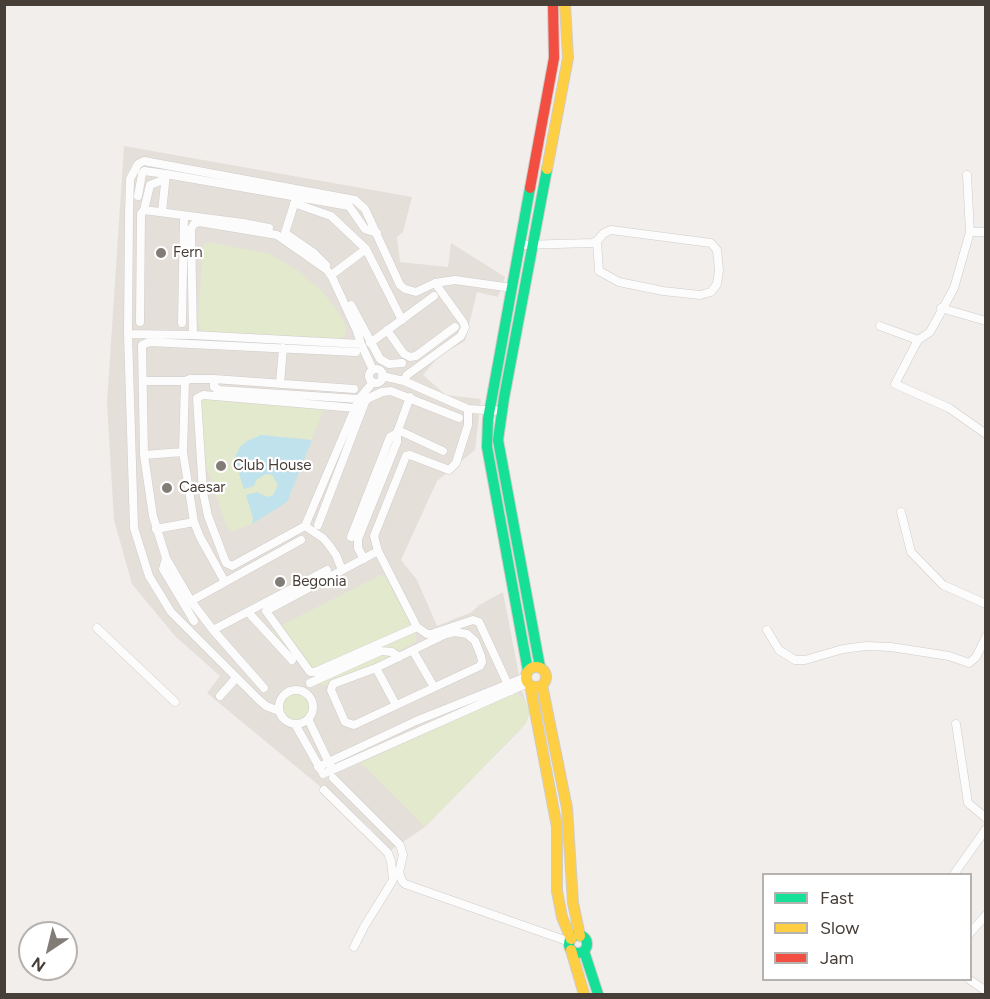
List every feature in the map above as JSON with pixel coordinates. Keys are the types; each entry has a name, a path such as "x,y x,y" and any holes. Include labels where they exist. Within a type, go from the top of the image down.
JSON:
{"street":[{"path":"553,4 554,57 490,410 487,447 528,679 557,826 557,891 562,917 579,953 584,951 598,994"},
{"path":"565,4 568,58 498,440 540,667 546,675 542,685 567,808 574,940 584,994"},
{"path":"321,770 295,724 285,720 279,711 262,702 236,678 171,612 149,576 134,528 129,334 129,196 132,171 144,161 349,197 365,208 400,285 405,289 420,292 435,283 449,279 512,288"},
{"path":"129,196 140,196 144,171 166,174 295,200 349,206 365,229 377,233"},
{"path":"140,322 141,214 150,185 160,181 166,174"},
{"path":"162,212 166,174"},
{"path":"967,175 970,232 954,288 941,308 930,332 918,340 895,384 949,408 986,434"},
{"path":"285,233 295,200"},
{"path":"295,200 332,216 366,249 402,320"},
{"path":"144,210 243,223 285,233 314,253 334,273 370,343 383,361 395,365 402,363"},
{"path":"182,323 184,216"},
{"path":"194,335 191,230 194,224 198,222 272,233 327,270 357,331 358,348 373,370"},
{"path":"520,245 592,243 611,230 711,243 717,250 719,270 717,284 711,292 700,295 663,291 619,282 599,271 597,241"},
{"path":"970,232 986,232"},
{"path":"334,273 366,249"},
{"path":"404,381 407,375 463,332 463,322 435,283"},
{"path":"370,343 434,296"},
{"path":"941,308 986,321"},
{"path":"880,326 918,340"},
{"path":"387,330 404,354 410,357 416,356 455,327"},
{"path":"129,334 194,335 358,348"},
{"path":"264,688 191,601 166,558 156,530 144,455 142,348 146,342 283,348 358,348"},
{"path":"280,384 283,348"},
{"path":"373,370 379,370 382,376"},
{"path":"373,370 369,375 373,382"},
{"path":"382,376 404,381 468,409 502,411"},
{"path":"373,382 379,382 382,376"},
{"path":"143,381 185,381 189,378 354,389"},
{"path":"214,379 214,387 219,390 359,399"},
{"path":"185,381 183,452 194,522 225,582"},
{"path":"355,408 203,395 197,398 202,492 208,516 226,563 232,566 305,526 359,399 373,382"},
{"path":"318,525 365,402 374,395 391,391 411,397 459,418"},
{"path":"364,559 357,544 358,539 397,442 398,431 411,397"},
{"path":"468,409 468,425 453,468 449,470 410,455 405,457 374,536 378,551 417,627 431,634 470,620 477,620 510,687"},
{"path":"398,431 443,451"},
{"path":"351,537 390,437 398,431"},
{"path":"144,455 183,452"},
{"path":"901,512 911,552 943,585 986,604"},
{"path":"156,530 194,522"},
{"path":"305,526 329,545 342,570"},
{"path":"191,601 301,540"},
{"path":"295,724 308,719 314,706 307,692 312,673 266,611 378,551"},
{"path":"166,558 162,569 195,620 186,627"},
{"path":"213,630 327,570"},
{"path":"248,612 292,660"},
{"path":"312,673 417,627"},
{"path":"97,628 175,702"},
{"path":"767,630 779,650 795,660 805,660 843,649 866,646 891,647 949,656 969,663 976,657 986,637"},
{"path":"455,632 467,634 475,641 482,662 480,666 354,725 345,722 331,686 399,657 446,634 455,632"},
{"path":"310,683 381,651 392,652 399,657"},
{"path":"413,651 434,687"},
{"path":"321,770 332,770 420,730 528,679 533,667 540,667"},
{"path":"376,668 396,705"},
{"path":"220,696 236,678"},
{"path":"528,679 536,687 542,685"},
{"path":"321,770 332,770 416,721 510,687"},
{"path":"279,711 279,704 285,693 295,689 307,692"},
{"path":"308,719 332,770 400,845 404,855 399,872 402,881"},
{"path":"416,721 420,730"},
{"path":"956,724 968,803 986,818"},
{"path":"324,790 388,853 391,861 393,880 354,947"},
{"path":"955,873 986,829"},
{"path":"393,880 402,881 409,886 574,940"},
{"path":"972,931 986,915"},
{"path":"971,981 986,991"}],"shaded area":[{"path":"124,146 412,197 403,232 397,237 400,262 448,267 451,243 505,277 498,297 477,292 465,341 440,355 423,375 446,395 481,399 475,450 437,481 401,560 417,580 437,626 472,612 479,605 503,592 522,691 530,712 526,723 519,731 425,827 391,850 368,826 207,693 220,676 175,636 132,584 114,520 107,403"}],"green space":[{"path":"208,242 270,254 297,270 321,290 334,306 347,327 345,336 338,340 207,333 201,330 198,323 203,246"},
{"path":"204,398 325,406 287,502 252,524 233,531 227,528 203,456 200,401"},
{"path":"381,575 385,576 416,635 416,642 332,686 321,685 272,635 272,632"},
{"path":"296,690 307,695 312,706 307,717 296,722 285,717 280,706 285,695"},
{"path":"517,694 524,698 530,712 526,723 425,827 361,763 510,695"}],"water":[{"path":"261,435 312,440 287,502 252,524 253,518 246,495 257,492 267,497 273,495 278,485 272,475 266,474 256,480 254,486 244,489 234,459 240,447"}],"traffic: fast":[{"path":"540,667 498,440 547,169"},
{"path":"528,671 487,447 488,419 530,188"},
{"path":"578,935 584,938 587,944 584,950 578,953 572,950 569,944 572,938 578,935"},
{"path":"584,951 598,994"}],"traffic: slow":[{"path":"547,169 568,58 565,4"},
{"path":"536,667 543,670 546,677 543,684 536,687 529,684 526,677 529,670 536,667"},
{"path":"530,685 557,827 557,891 562,917 571,939"},
{"path":"542,685 567,808 573,903 580,936"},
{"path":"571,950 584,994"}],"traffic: jam":[{"path":"530,188 554,58 553,4"}],"place":[{"name":"Fern","path":"161,253"},
{"name":"Club House","path":"221,466"},
{"name":"Caesar","path":"167,488"},
{"name":"Begonia","path":"280,582"}]}
